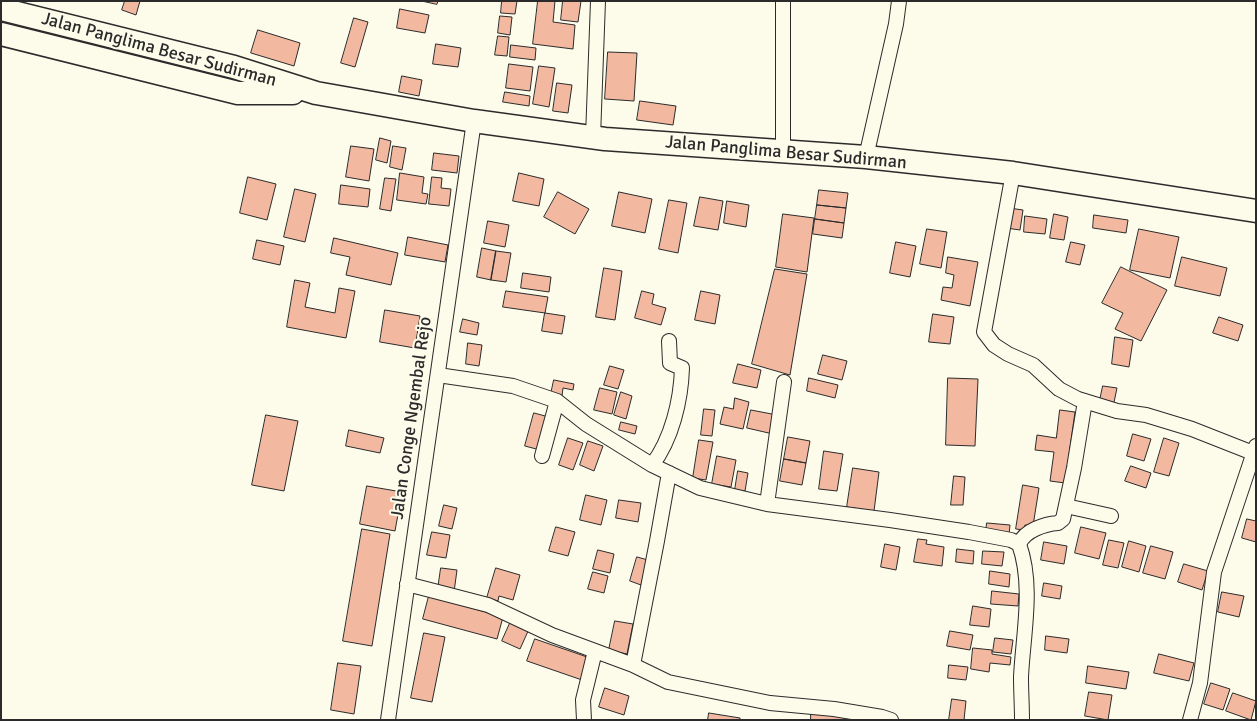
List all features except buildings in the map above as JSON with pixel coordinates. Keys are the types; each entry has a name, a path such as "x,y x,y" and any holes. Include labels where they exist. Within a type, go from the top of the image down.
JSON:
{"main road":[{"name":"Jalan Panglima Besar Sudirman","path":"1,9 20,8 234,67 316,93 474,121 593,137 866,158 1012,173 1256,211"},
{"name":"Jalan Panglima Besar Sudirman","path":"1,34 238,93 316,93"}],"street":[{"path":"593,137 598,1"},
{"path":"783,1 783,152"},
{"path":"866,158 896,24 899,1"},
{"name":"Jalan Conge Ngembal Rejo","path":"388,720 474,121"},
{"path":"1012,173 984,332 994,345 1008,354 1033,365 1059,389 1085,401 1117,411 1146,415 1255,450 1214,572 1200,683 1190,720"},
{"path":"652,465 666,440 680,392 682,368 670,363 669,342"},
{"path":"438,375 514,386 558,401 586,424 652,465 700,488 767,504 959,530 1011,540 1020,544"},
{"path":"767,504 784,382"},
{"path":"542,456 558,401"},
{"path":"1022,720 1021,680 1027,600 1025,560 1020,544 1023,538 1035,529 1058,523 1063,519 1085,401"},
{"path":"633,665 669,473"},
{"path":"1066,506 1111,516"},
{"path":"407,584 488,605 552,635 633,665 668,682 770,703 834,709 882,716 891,720"},
{"path":"583,719 583,700 595,651"}]}
